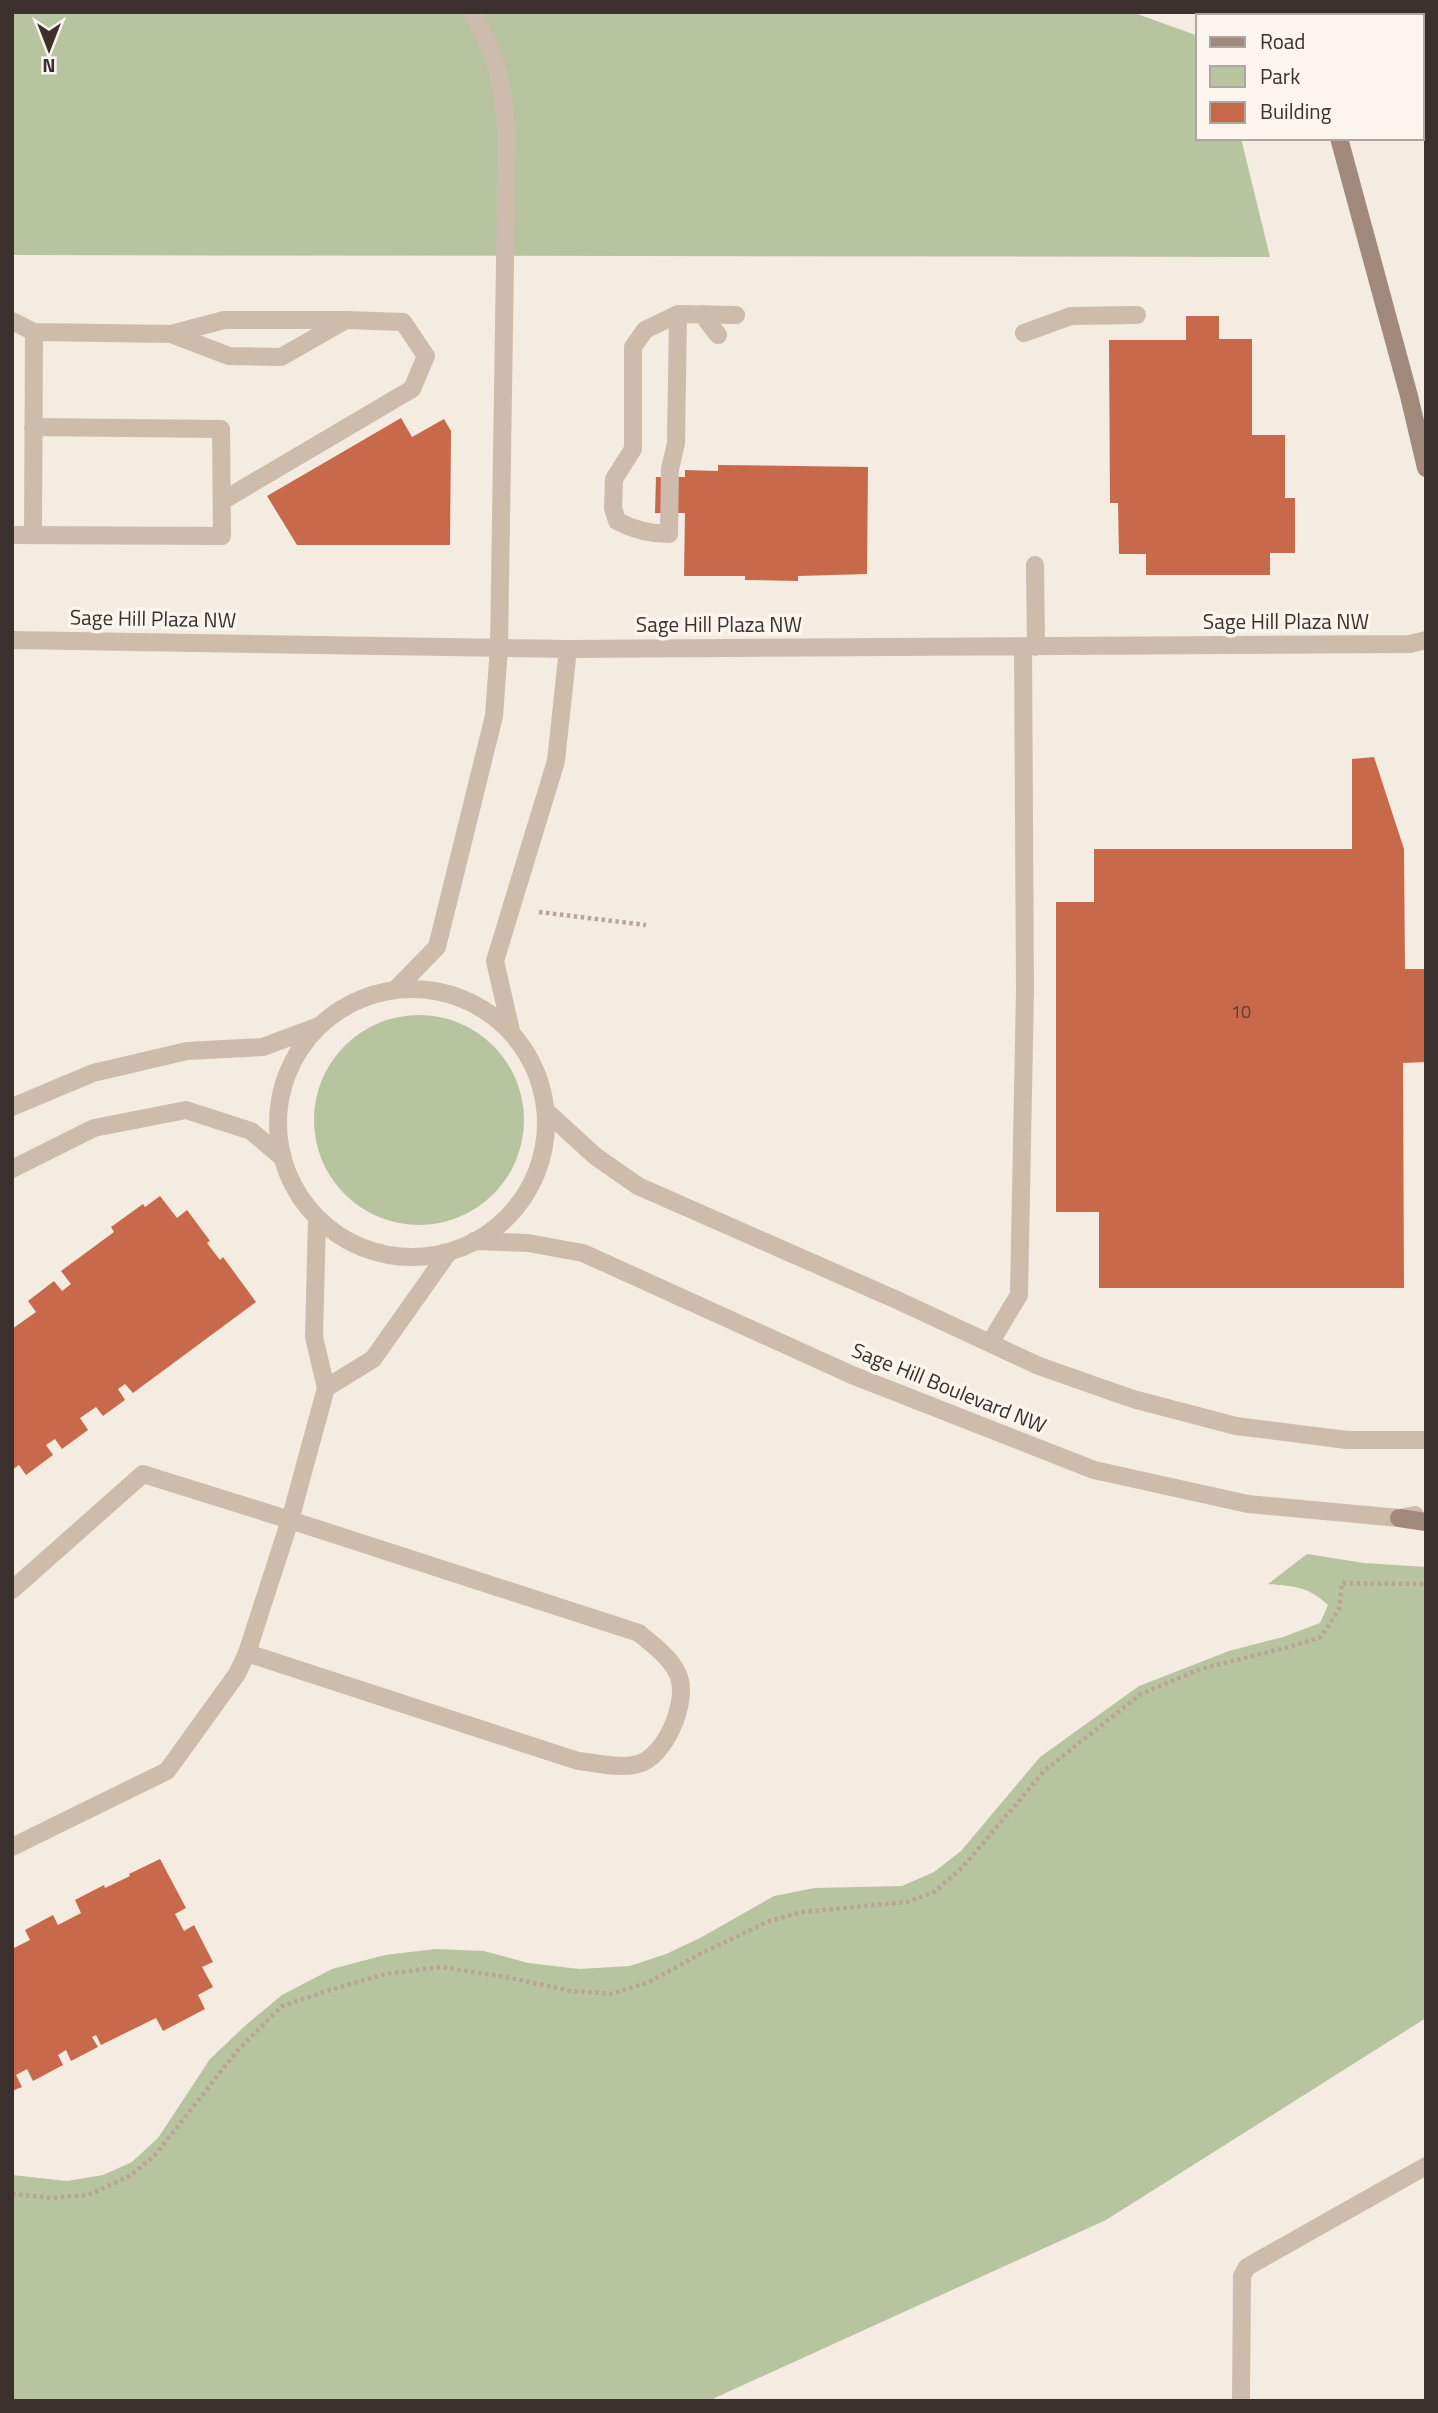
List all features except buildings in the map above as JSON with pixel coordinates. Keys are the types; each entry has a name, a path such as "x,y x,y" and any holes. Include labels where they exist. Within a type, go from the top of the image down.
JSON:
{"main road":[{"path":"1340,140 1426,468"},
{"path":"1399,1518 1426,1522"}],"street":[{"path":"395,990 437,947 494,716 499,648 507,135 502,82 489,43 471,12"},
{"path":"678,314 676,443 670,468 669,534 652,534 617,521 613,508 614,479 633,449 633,347 645,330 678,314 736,315"},
{"path":"702,314 718,335"},
{"path":"1024,333 1071,316 1137,315"},
{"path":"12,321 34,332 171,334 224,320 403,322 426,356 412,389 222,501"},
{"path":"171,334 229,356 281,357 346,320"},
{"path":"33,535 34,332"},
{"path":"12,535 222,536 221,429 33,427"},
{"path":"990,1343 1019,1295 1029,647 1035,565"},
{"name":"Sage Hill Plaza NW","path":"12,640 568,649 1409,644 1426,640"},
{"path":"511,1031 495,961 556,761 568,649"},
{"path":"12,1107 93,1073 187,1051 263,1047 320,1026 355,1002 395,990 438,991 478,1006 511,1031 535,1066 547,1112 543,1158 523,1200 491,1233 448,1253 401,1258 356,1246 317,1220 290,1182 278,1141 279,1098 294,1059 320,1026"},
{"path":"12,1169 94,1128 186,1110 251,1131 283,1158"},
{"path":"547,1112 595,1156 638,1186 1039,1366 1133,1399 1236,1426 1347,1440 1426,1440"},
{"path":"12,1847 167,1771 237,1674 247,1653 290,1520 326,1388 314,1338 317,1220"},
{"name":"Sage Hill Boulevard NW","path":"474,1241 528,1243 583,1253 852,1375 1094,1470 1248,1504 1399,1518 1426,1514"},
{"path":"326,1388 373,1359 448,1253"},
{"path":"12,1590 143,1474 639,1633 672,1663 680,1680 679,1708 660,1749 640,1764 623,1766 579,1761 247,1653"},
{"path":"1241,2401 1242,2276 1247,2267 1426,2166"}],"path":[{"path":"511,909 646,925"},
{"path":"12,2194 51,2198 88,2195 130,2176 155,2155 238,2050 282,2006 330,1990 385,1974 441,1967 571,1991 611,1994 649,1982 769,1921 802,1912 906,1902 934,1892 961,1868 1045,1770 1141,1694 1200,1669 1321,1637 1339,1609 1342,1583 1426,1584"}],"green space":[{"path":"12,12 1132,12 1196,35 1196,140 1241,140 1270,257 12,255"},
{"path":"419,1015 459,1023 493,1046 516,1080 524,1120 516,1160 493,1194 459,1217 419,1225 379,1217 345,1194 322,1160 314,1120 322,1080 345,1046 379,1023"},
{"path":"1307,1554 1364,1563 1426,1567 1426,2018 1106,2220 708,2401 12,2401 12,2175 67,2181 103,2175 132,2162 158,2138 210,2059 282,1995 332,1969 385,1955 436,1949 484,1951 528,1963 580,1969 630,1966 666,1954 700,1938 774,1896 815,1888 902,1886 934,1872 961,1851 1040,1757 1139,1686 1229,1651 1283,1637 1320,1623 1328,1605 1321,1599 1300,1588 1268,1584"}]}
